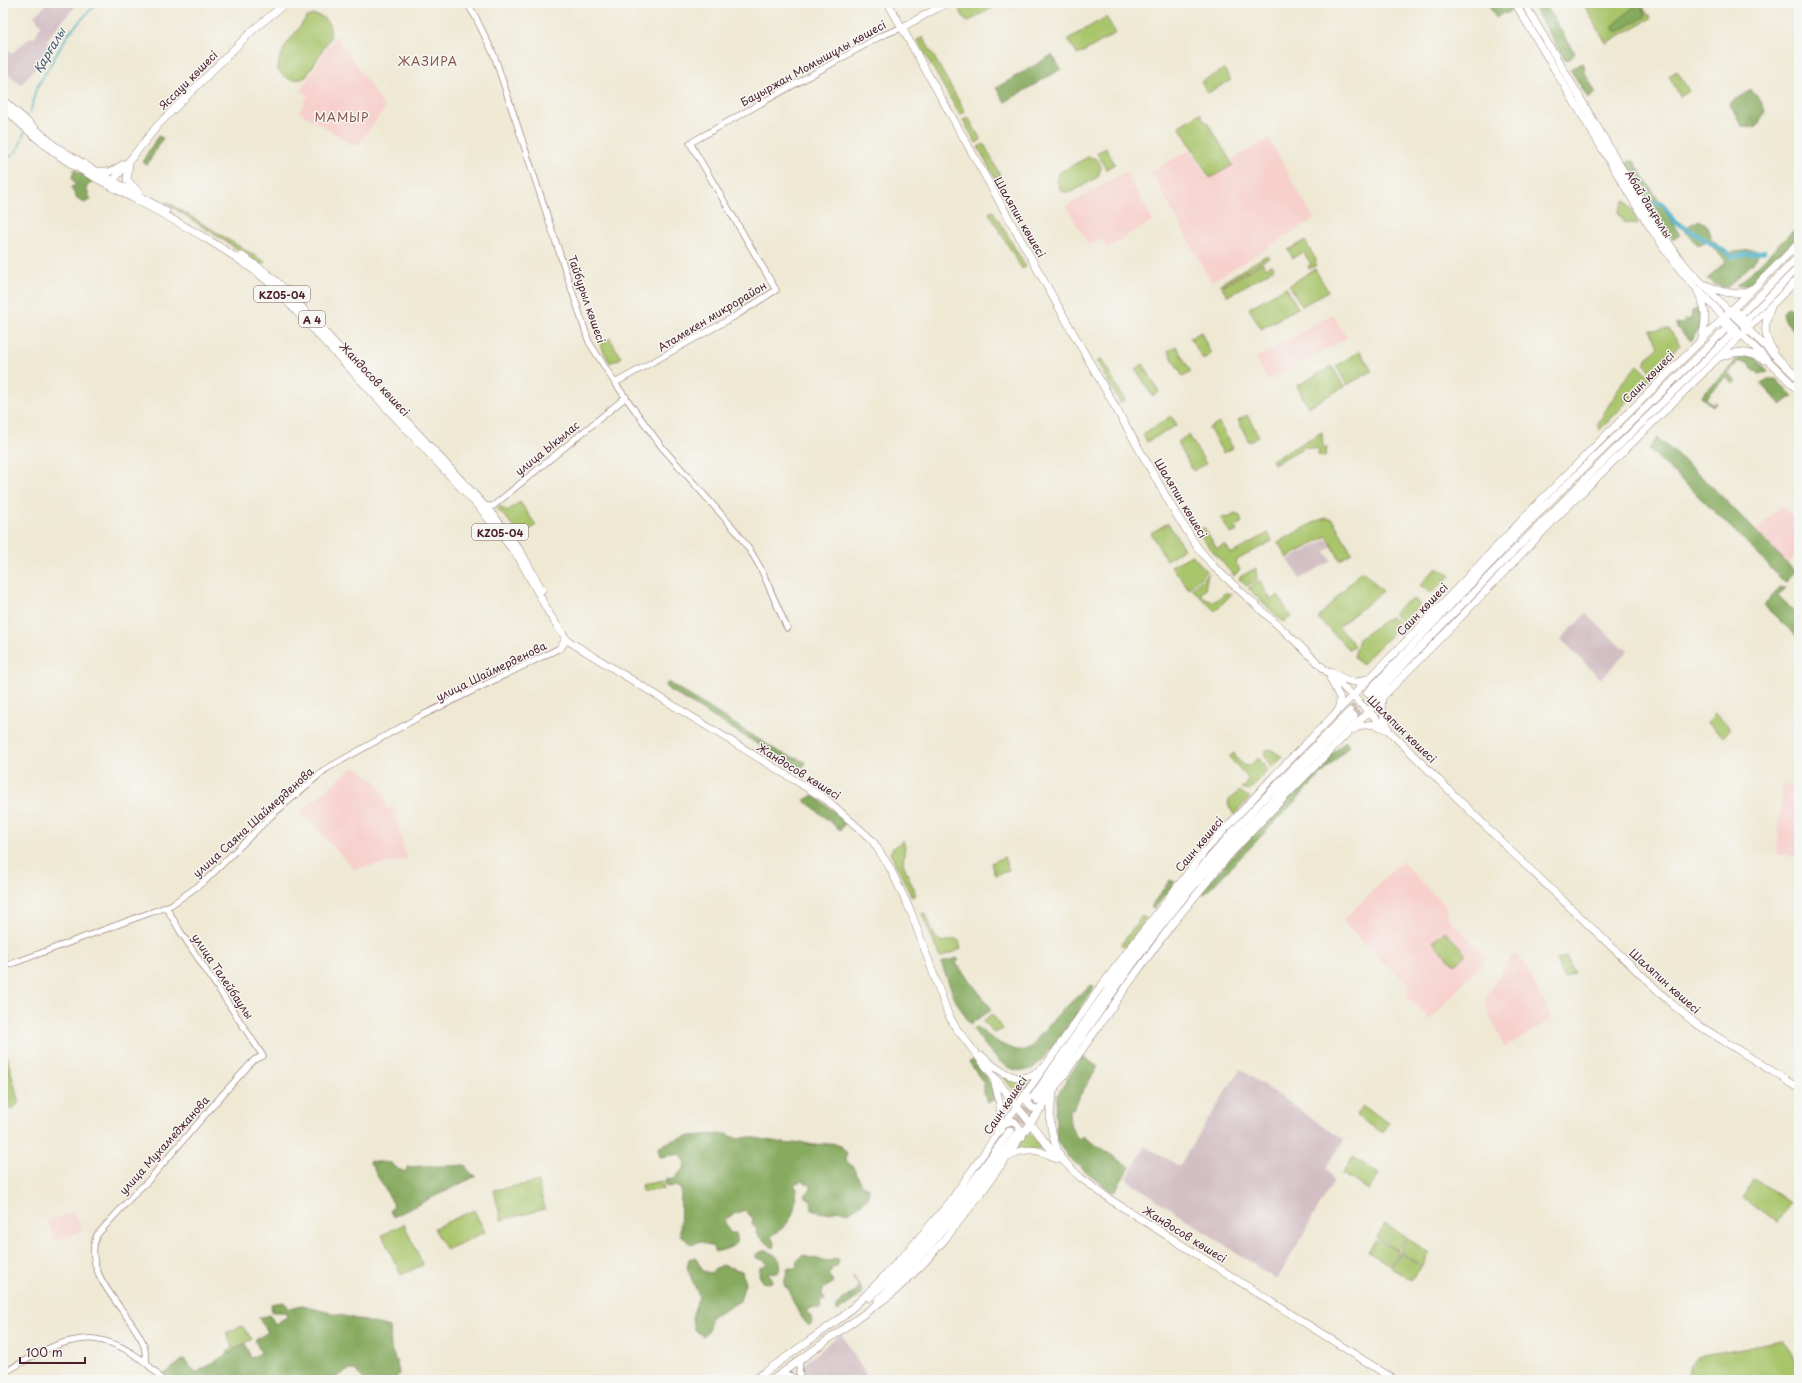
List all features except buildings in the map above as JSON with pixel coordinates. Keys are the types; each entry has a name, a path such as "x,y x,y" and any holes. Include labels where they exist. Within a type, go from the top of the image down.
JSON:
{"main road":[{"name":"Яссауи көшесі","path":"112,183 158,125 254,29 286,3"},
{"name":"Шаляпин көшесі","path":"888,3 1083,350 1198,548 1214,567 1388,730 1583,921 1688,1018 1799,1088"},
{"name":"Бауыржан Момышұлы көшесі","path":"901,28 946,3"},
{"name":"Абай даңғылы","path":"1515,3 1653,233 1671,258 1744,331 1799,379"},
{"name":"Абай даңғылы","path":"1524,3 1641,202 1697,283"},
{"name":"KZ05-04","path":"3,100 38,140 73,165 122,186 147,199"},
{"name":"KZ05-04","path":"3,107 55,146 112,183"},
{"path":"87,166 104,172 118,168 130,161"},
{"path":"130,161 128,182 147,199"},
{"name":"Жандосов көшесі","path":"112,183 208,239 237,258 270,283 482,507 519,558 550,615 564,636 571,642 827,800 866,834 880,851 911,912 948,1014 956,1028 1031,1124 1063,1162 1095,1189 1396,1380"},
{"name":"Жандосов көшесі","path":"147,199 213,237 263,270 285,289 521,552 557,618 570,637 571,642"},
{"name":"Саин көшесі","path":"841,1318 870,1298 892,1277 932,1235 1016,1134 1031,1124 1035,1100 1047,1064 1099,989 1204,852 1274,776 1539,502 1799,243"},
{"path":"1799,256 1746,314 1799,267"},
{"name":"Саин көшесі","path":"1035,1100 1138,947 1164,913 1211,857 1303,758 1355,715 1368,711 1374,706 1555,519 1799,278"},
{"path":"1697,283 1726,292 1742,292 1754,287"},
{"path":"1697,283 1705,308 1706,320 1701,339"},
{"path":"1772,304 1767,316 1765,333 1771,348 1782,363"},
{"path":"1727,314 1744,331"},
{"name":"Абай даңғылы","path":"1744,331 1770,363 1799,391"},
{"name":"Саин көшесі","path":"1726,334 1583,481 1370,695 1501,553 1578,474 1726,334"},
{"path":"1718,357 1742,351 1757,356 1770,363"},
{"path":"1539,502 1578,474"},
{"path":"1555,519 1583,481"},
{"path":"1501,553 1524,518"},
{"path":"1495,569 1530,545"},
{"path":"560,648 564,643 564,636"},
{"path":"1326,671 1352,682 1362,681 1373,675"},
{"path":"1326,671 1338,693 1340,700 1339,710"},
{"path":"1358,690 1374,706"},
{"path":"1382,698 1381,708 1388,730"},
{"path":"1345,704 1348,704 1360,715 1355,715"},
{"name":"Саин көшесі","path":"841,1318 866,1295 922,1236 949,1203 1018,1106 1035,1100 1056,1088 1161,940 1202,887 1271,811 1344,738 1355,715"},
{"name":"Саин көшесі","path":"1035,1100 1140,955 1193,887 1245,829 1355,715"},
{"path":"1344,738 1363,725 1371,724 1388,730"},
{"path":"1183,880 1211,857"},
{"path":"1202,887 1220,858"},
{"path":"1138,947 1151,920"},
{"path":"1140,955 1161,940"},
{"name":"Жандосов көшесі","path":"939,987 959,1025 992,1073"},
{"path":"980,1054 1004,1074 1019,1078 1032,1075 1047,1064"},
{"path":"992,1073 999,1097 1001,1113 1000,1125 992,1143"},
{"path":"1056,1088 1051,1104 1052,1135 1063,1162"},
{"path":"1006,1123 1011,1121 1015,1122 1021,1130 1016,1134"},
{"name":"Саин көшесі","path":"860,1316 894,1293 923,1264 964,1216 1004,1161 1016,1134"},
{"name":"Саин көшесі","path":"860,1316 897,1282 936,1239 968,1200 1016,1134"},
{"path":"1004,1161 1017,1153 1033,1150 1041,1151 1063,1162"},
{"path":"772,1380 792,1367 860,1316"},
{"path":"754,1380 841,1318"}],"street":[{"name":"Тайбурыл көшесі","path":"467,3 494,54 589,342 616,384 661,446 745,543 762,569 786,628"},
{"name":"Бауыржан Момышұлы көшесі","path":"690,143 880,36 901,28"},
{"name":"Атамекен микрорайон","path":"616,384 737,315 776,290 690,143"},
{"name":"улица Ыкылас","path":"482,507 493,506 626,397"},
{"name":"улица Шаймерденова","path":"419,717 571,642"},
{"name":"улица Саяна Шаймерденова","path":"5,966 166,908 205,881 271,816 326,769 419,717"},
{"name":"улица Талейбаулы","path":"166,908 263,1056"},
{"name":"улица Мухамеджанова","path":"147,1364 143,1343 110,1293 96,1267 93,1256 94,1242 97,1235 148,1181 233,1083 254,1060 263,1056"},
{"path":"3,1374 52,1346 94,1339 119,1347 147,1364 162,1380"},
{"path":"800,1361 799,1372 801,1380"},
{"path":"781,1374 791,1376 796,1380"}],"shaded area":[{"path":"45,3 78,3 51,34 47,42 50,45 43,59 21,85 3,69 3,48 4,47 12,53 31,37 34,38 41,25 34,16 45,6"},
{"path":"336,35 385,108 357,147 299,112 308,95 301,90"},
{"path":"1269,139 1314,219 1211,282 1151,172 1190,150 1209,179 1234,164 1232,159"},
{"path":"1125,172 1153,221 1106,248 1101,238 1089,245 1066,206"},
{"path":"1333,314 1347,338 1269,381 1256,358"},
{"path":"1781,505 1799,523 1799,553 1788,564 1756,531"},
{"path":"1327,539 1332,547 1325,551 1331,561 1300,579 1288,560"},
{"path":"1586,613 1621,647 1625,647 1628,651 1601,679 1561,639"},
{"path":"355,766 375,781 383,794 387,809 394,807 407,860 353,869 301,811"},
{"path":"1782,785 1799,787 1799,857 1777,855"},
{"path":"1401,861 1449,910 1445,915 1488,957 1430,1020 1407,997 1407,988 1411,985 1383,963 1343,921"},
{"path":"1517,955 1524,962 1552,1019 1504,1048 1485,1004 1486,997 1511,956"},
{"path":"1240,1069 1344,1140 1326,1168 1333,1182 1277,1280 1126,1179 1145,1146 1179,1166"},
{"path":"75,1211 82,1232 55,1241 48,1221"},
{"path":"841,1333 869,1380 805,1380 803,1365"}],"green space":[{"path":"966,3 1001,3 967,22 959,10"},
{"path":"1488,3 1512,3 1513,9 1496,18"},
{"path":"1531,3 1544,3 1575,53 1570,59 1565,60"},
{"path":"1583,3 1641,3 1651,18 1606,43"},
{"path":"1633,3 1640,3 1646,16 1617,32 1613,29 1613,26 1634,6"},
{"path":"318,15 328,22 330,38 306,77 294,80 288,78 278,71 280,57 286,45 303,22 307,17"},
{"path":"1106,17 1116,33 1078,55 1068,39"},
{"path":"923,37 965,112 960,115 917,40"},
{"path":"1052,55 1061,69 1005,102 996,88"},
{"path":"1583,63 1585,67 1584,71 1596,93 1588,98 1570,69"},
{"path":"1224,69 1231,80 1208,93 1201,82"},
{"path":"1677,71 1689,91 1680,96 1669,76"},
{"path":"1751,90 1761,101 1765,111 1757,127 1742,126 1729,103"},
{"path":"1200,113 1233,165 1210,178 1179,126"},
{"path":"968,117 981,140 976,143 963,120"},
{"path":"158,136 163,138 147,165 142,162"},
{"path":"984,144 1005,185 1001,189 978,147"},
{"path":"1106,148 1115,164 1106,169 1097,153"},
{"path":"1088,157 1095,158 1101,167 1098,177 1072,192 1065,192 1061,190 1057,181 1060,172"},
{"path":"1629,161 1634,161 1680,235 1673,240 1626,165"},
{"path":"74,169 93,181 86,188 91,200 84,203 76,197 71,187 76,185 72,178"},
{"path":"1623,201 1626,201 1638,224 1624,222 1618,213"},
{"path":"167,202 265,262 262,265 166,203"},
{"path":"993,211 1026,267 1022,269 989,213"},
{"path":"1699,220 1706,224 1711,238 1726,253 1753,250 1761,251 1753,263 1727,288 1718,286 1707,279 1726,261 1707,241 1698,245 1683,229"},
{"path":"1799,225 1799,236 1748,285 1737,286"},
{"path":"1305,241 1316,260 1315,266 1309,269 1308,266 1311,264 1303,252 1293,258 1288,250"},
{"path":"1265,256 1270,257 1221,286 1220,284"},
{"path":"1263,263 1265,268 1271,265 1274,269 1228,296 1222,287"},
{"path":"1315,269 1328,291 1302,306 1289,285"},
{"path":"1286,287 1298,308 1261,329 1249,308"},
{"path":"1787,307 1793,309 1799,315 1799,336 1785,321 1783,313"},
{"path":"1700,308 1700,326 1691,341 1677,328 1676,324 1686,323 1684,320 1691,319 1692,311"},
{"path":"1669,329 1680,345 1652,372 1644,364 1646,359 1659,347 1650,330"},
{"path":"1201,332 1211,354 1203,359 1190,338"},
{"path":"610,338 621,358 610,363 600,344"},
{"path":"1176,346 1191,372 1183,377 1168,351"},
{"path":"1360,351 1372,371 1347,385 1336,366"},
{"path":"1744,355 1755,358 1768,372 1759,374 1747,363 1739,362 1728,373 1736,381 1733,384 1726,377 1706,398 1712,405 1716,402 1717,403 1712,407 1701,396 1739,358"},
{"path":"1101,359 1125,400 1120,403 1097,362"},
{"path":"1143,364 1159,392 1152,396 1136,369"},
{"path":"1638,365 1651,377 1600,430 1597,425 1623,381"},
{"path":"1332,366 1344,387 1308,407 1297,386"},
{"path":"1768,379 1776,379 1793,396 1781,405 1761,383"},
{"path":"1247,415 1259,436 1249,442 1238,420"},
{"path":"1171,416 1177,425 1147,442 1143,434"},
{"path":"1219,423 1233,448 1223,453 1209,428"},
{"path":"1322,432 1323,447 1327,447 1325,457 1318,455 1319,449 1305,447 1274,464 1272,460"},
{"path":"1189,435 1206,464 1193,471 1177,442"},
{"path":"1657,438 1711,486 1795,571 1785,583 1745,541 1649,449"},
{"path":"520,502 536,525 524,534 522,540 509,521 497,509 500,506 507,511"},
{"path":"1235,514 1240,516 1242,522 1235,528 1237,531 1231,534 1221,519 1224,517 1228,518"},
{"path":"1327,518 1333,520 1352,553 1340,560 1327,536 1287,558 1278,542 1319,520"},
{"path":"1168,523 1184,549 1166,560 1151,533"},
{"path":"1204,527 1217,549 1225,544 1231,554 1268,533 1272,541 1235,561 1240,570 1234,576 1197,532"},
{"path":"1192,555 1207,571 1189,589 1171,566"},
{"path":"1437,567 1450,576 1431,593 1420,585"},
{"path":"1256,568 1257,580 1246,586 1239,579 1240,577"},
{"path":"1362,570 1383,591 1338,627 1349,638 1354,646 1349,650 1318,618"},
{"path":"1208,573 1205,590 1201,594 1207,600 1215,601 1225,593 1232,594 1215,611 1192,589"},
{"path":"1260,581 1271,600 1278,595 1291,617 1283,622 1248,588"},
{"path":"1780,588 1786,588 1778,595 1799,616 1799,638 1763,605"},
{"path":"1415,599 1420,605 1402,623 1393,614 1404,603"},
{"path":"1392,617 1401,625 1361,665 1354,657 1359,639 1388,618"},
{"path":"668,682 779,752 806,762 801,770 787,762 669,690 666,686"},
{"path":"1715,714 1731,728 1723,737 1708,723"},
{"path":"1345,741 1349,746 1204,895 1201,891 1261,825"},
{"path":"1270,749 1283,757 1271,768 1264,754 1266,750"},
{"path":"1234,753 1244,765 1249,766 1257,759 1260,759 1267,771 1249,791 1241,788 1248,780 1229,757"},
{"path":"1239,791 1250,798 1234,815 1228,804 1229,800"},
{"path":"813,795 847,821 840,830 804,800"},
{"path":"903,840 905,846 903,863 916,895 912,897 890,853 892,849"},
{"path":"1004,857 1009,870 995,875 991,863"},
{"path":"1170,880 1175,882 1154,909 1150,907"},
{"path":"922,914 926,914 935,937 942,942 956,939 959,941 961,949 940,958"},
{"path":"1142,916 1147,919 1125,947 1121,945"},
{"path":"1445,931 1466,954 1455,965 1433,942"},
{"path":"1566,956 1574,973 1564,978 1556,960"},
{"path":"956,958 959,960 956,963 991,1008 990,1011 970,1024 955,999 941,963"},
{"path":"1091,985 1095,987 1074,1018 1045,1056 1031,1069 1016,1070 1004,1064 992,1053 973,1029 977,1027 1009,1048 1016,1050 1030,1049 1043,1031 1058,1015"},
{"path":"992,1014 1003,1029 994,1033 983,1021"},
{"path":"3,1041 19,1103 12,1109 3,1109"},
{"path":"1082,1056 1098,1067 1073,1109 1070,1108 1070,1125 1079,1139 1082,1136 1130,1167 1113,1193 1067,1156 1057,1139 1055,1112 1058,1094"},
{"path":"974,1060 994,1089 997,1099 988,1102 984,1095 984,1084 969,1062"},
{"path":"1003,1077 1016,1081 1034,1078 1020,1098"},
{"path":"1363,1106 1389,1123 1383,1133 1356,1116"},
{"path":"1028,1131 1042,1149 1015,1151"},
{"path":"727,1134 738,1139 749,1137 790,1144 800,1142 813,1145 832,1143 841,1146 847,1153 845,1160 853,1167 862,1185 869,1188 868,1198 848,1213 837,1210 828,1213 819,1212 812,1210 811,1200 804,1196 810,1190 810,1185 803,1181 794,1184 797,1189 795,1205 788,1222 784,1227 771,1236 774,1243 773,1248 756,1234 757,1229 752,1225 753,1219 745,1210 724,1220 730,1233 736,1233 737,1238 732,1247 715,1252 713,1247 700,1241 692,1245 680,1235 681,1189 675,1186 667,1187 664,1181 667,1179 673,1180 684,1168 685,1161 680,1154 660,1157 658,1148 674,1140 691,1136"},
{"path":"1353,1157 1379,1174 1369,1190 1343,1174"},
{"path":"369,1161 391,1163 398,1169 406,1172 407,1167 465,1165 470,1173 476,1176 393,1217 390,1211 394,1205"},
{"path":"1755,1179 1790,1202 1778,1223 1742,1198"},
{"path":"662,1181 664,1189 642,1192 641,1185"},
{"path":"538,1182 545,1209 501,1220 494,1190"},
{"path":"474,1210 485,1232 446,1250 434,1228"},
{"path":"404,1224 423,1265 401,1275 382,1235"},
{"path":"1385,1224 1407,1238 1398,1251 1377,1237"},
{"path":"1376,1239 1398,1252 1390,1265 1368,1252"},
{"path":"1408,1239 1430,1253 1422,1266 1400,1252"},
{"path":"767,1250 778,1258 780,1261 780,1268 778,1273 768,1272 771,1276 772,1282 767,1283 762,1282 759,1274 760,1268 767,1264 764,1260 758,1259 755,1256 758,1253"},
{"path":"1399,1253 1421,1267 1412,1280 1391,1267"},
{"path":"803,1255 825,1262 837,1259 839,1261 837,1266 832,1268 829,1275 833,1283 824,1288 822,1294 825,1300 820,1301 821,1308 818,1309 814,1307 806,1311 810,1314 812,1322 809,1326 798,1311 788,1288 785,1287 784,1283 788,1268 796,1268 797,1261"},
{"path":"695,1257 703,1271 710,1273 722,1265 742,1271 745,1283 740,1301 710,1318 709,1331 703,1336 694,1329 692,1317 699,1296 687,1268 689,1259"},
{"path":"853,1276 862,1290 861,1295 838,1311 835,1309 837,1305 859,1287"},
{"path":"284,1302 290,1309 302,1306 390,1327 391,1349 397,1363 399,1374 394,1380 364,1380 355,1370 349,1370 331,1380 167,1380 163,1375 184,1359 196,1373 245,1343 251,1358 261,1353 255,1340 268,1332 259,1318 270,1315 275,1324 287,1317 285,1312 272,1312 271,1304"},
{"path":"242,1326 252,1339 228,1353 227,1351 233,1347 226,1333"},
{"path":"1783,1341 1790,1350 1797,1364 1797,1380 1687,1380 1690,1366 1697,1356"}],"waterway":[{"name":"Қарғалы","path":"30,114 36,89 69,33 97,3"},
{"name":"Қарғалы","path":"3,162 18,150 25,130"},
{"path":"1656,203 1662,203 1674,221 1734,257 1765,251"}],"tunnel":[{"path":"1350,711 1367,693"},
{"path":"1354,716 1372,698"},
{"path":"1010,1130 1033,1097"},
{"path":"1017,1132 1038,1101"}],"district":[{"name":"ЖАЗИРА","path":"428,61"},
{"name":"МАМЫР","path":"342,117"}]}
